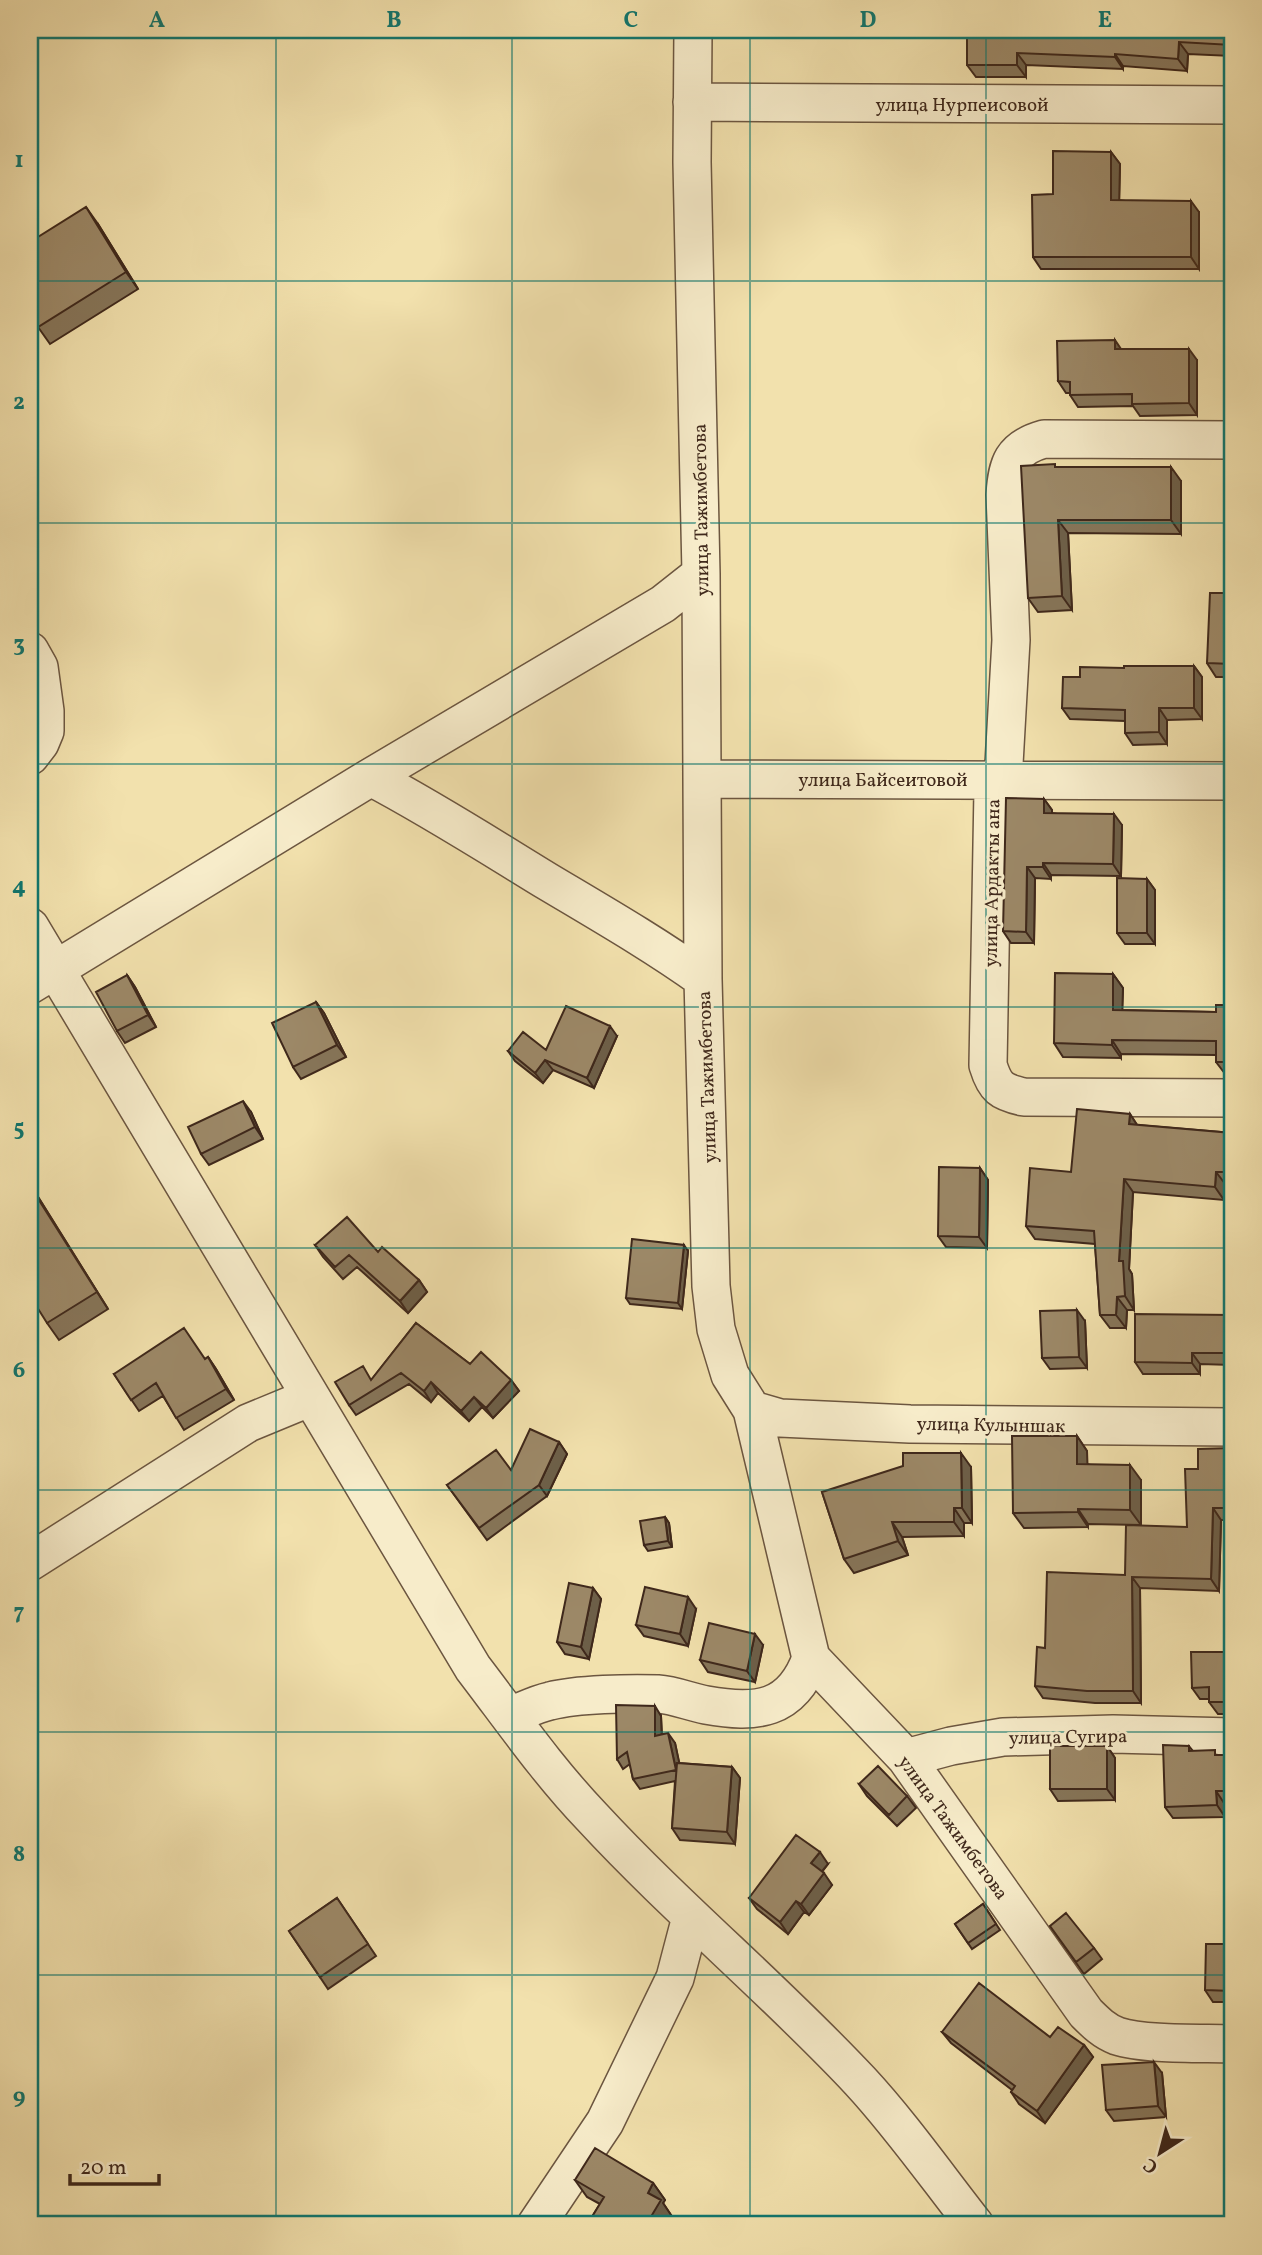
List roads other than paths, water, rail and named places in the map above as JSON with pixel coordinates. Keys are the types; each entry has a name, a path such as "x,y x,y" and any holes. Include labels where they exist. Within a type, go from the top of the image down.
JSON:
{"street":[{"name":"улица Тажимбетова","path":"693,30 701,574 703,979 711,1286 716,1329 730,1375 752,1410 811,1658 906,1758 1086,2012 1100,2027 1133,2039 1232,2044"},
{"name":"улица Нурпеисовой","path":"692,102 1232,105"},
{"name":"улица Ардакты ана","path":"1232,440 1044,439 1021,448 1011,461 1006,476 1005,495 1011,640 1004,764 996,779 992,799 988,1065 997,1087 1009,1094 1024,1097 1232,1098"},
{"path":"42,978 371,777 663,604 701,574"},
{"path":"30,651 39,667 45,711 45,731 30,756"},
{"path":"371,777 404,794 674,958 703,979"},
{"name":"улица Байсеитовой","path":"702,779 1232,781"},
{"path":"30,927 42,978 311,1397 473,1668 547,1767 592,1818 691,1917 779,1998 862,2083 975,2225"},
{"path":"30,1562 248,1423 311,1397"},
{"name":"улица Кулыншак","path":"752,1410 780,1418 910,1424 1232,1427"},
{"path":"510,1716 551,1700 661,1694 707,1705 751,1709 780,1702 799,1685 811,1658"},
{"name":"улица Сугира","path":"906,1758 951,1746 1003,1737 1113,1734 1232,1737"},
{"path":"536,2225 605,2122 675,1978 691,1917"}]}
